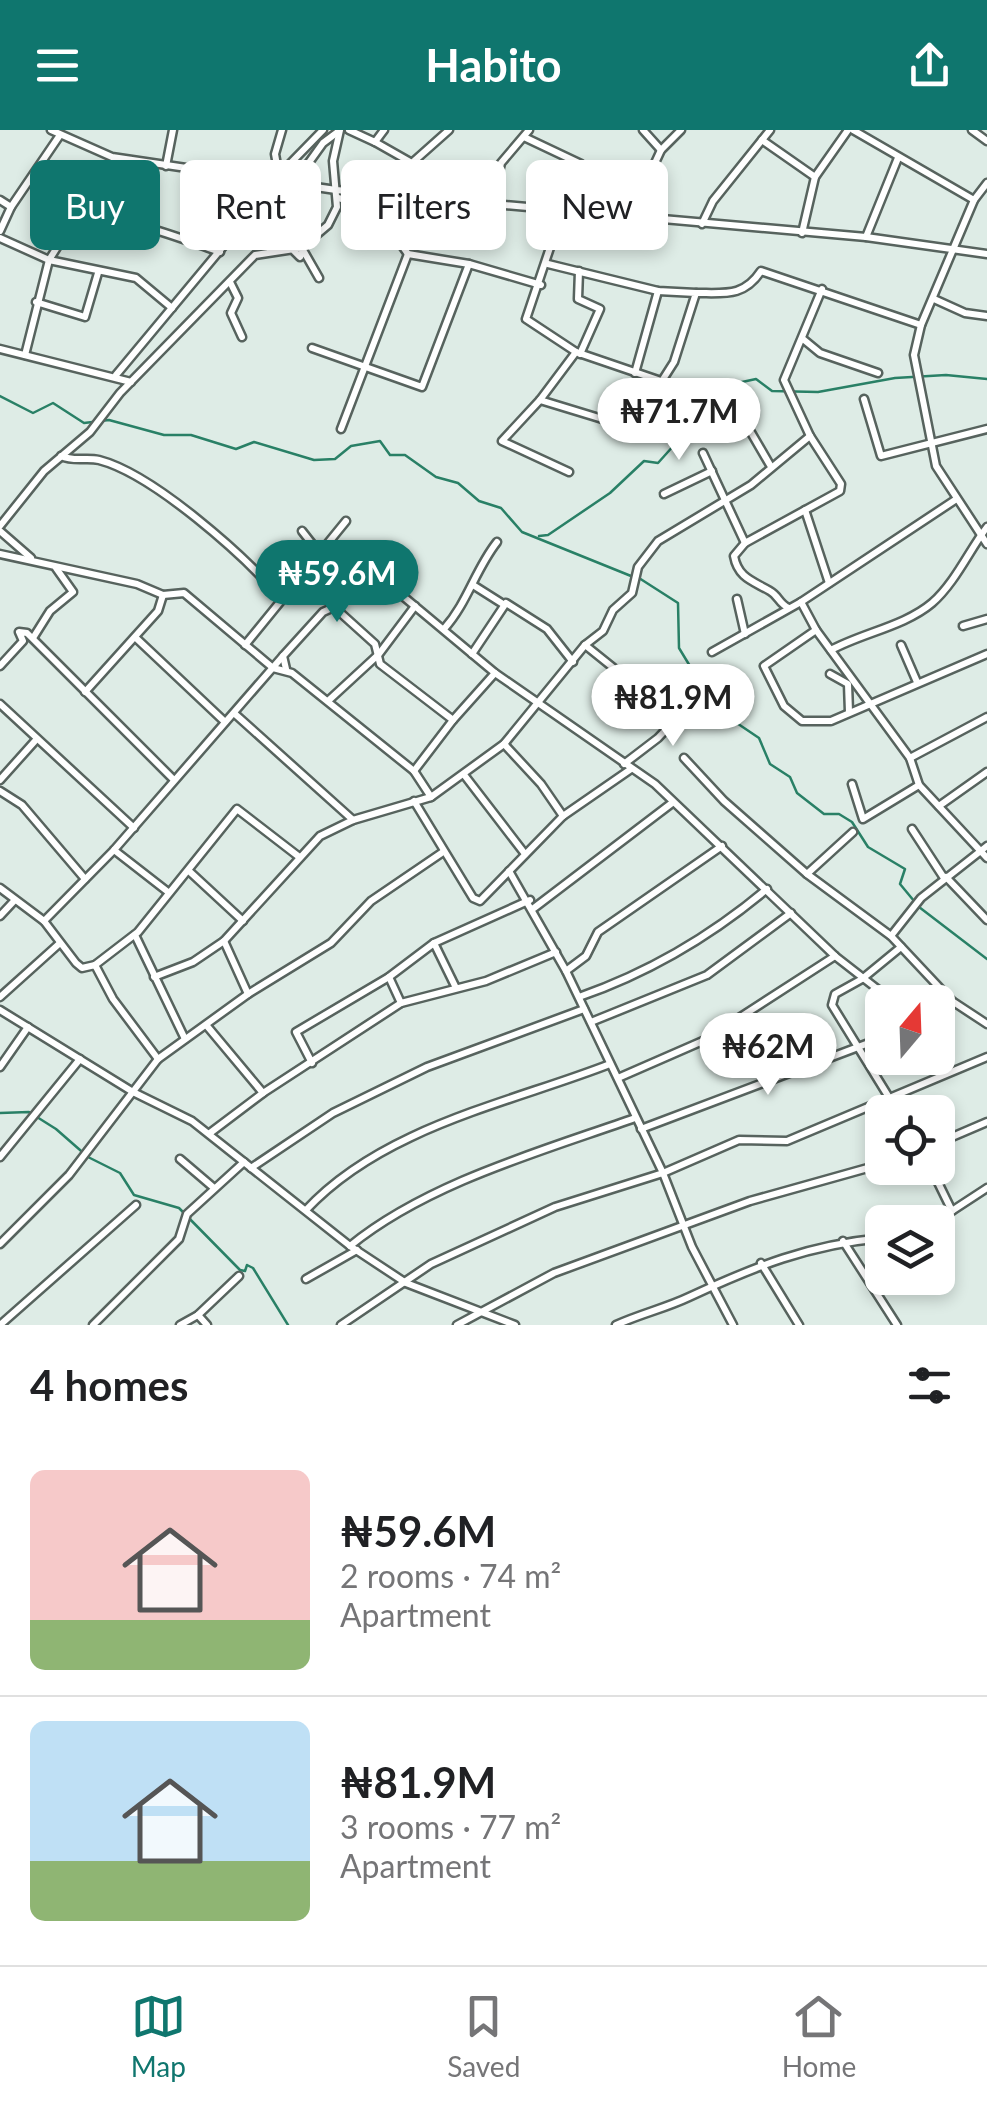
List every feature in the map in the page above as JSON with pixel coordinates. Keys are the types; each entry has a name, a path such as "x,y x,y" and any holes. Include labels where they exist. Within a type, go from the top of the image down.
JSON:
{"street":[{"path":"51,130 112,157 180,168"},
{"path":"166,166 173,130"},
{"path":"275,160 282,130"},
{"path":"294,160 323,130"},
{"path":"343,130 407,160"},
{"path":"311,160 323,143 343,130"},
{"path":"321,233 328,226 337,194 334,161 343,130"},
{"path":"374,142 384,130"},
{"path":"415,160 449,130"},
{"path":"644,130 660,150"},
{"path":"656,160 660,150 681,130"},
{"path":"702,224 713,202 770,130"},
{"path":"802,232 815,177 850,130 974,200"},
{"path":"972,130 987,141"},
{"path":"505,160 527,133 574,160"},
{"path":"60,135 10,208 0,235 49,260 136,278 172,308"},
{"path":"762,140 815,177"},
{"path":"866,236 898,158"},
{"path":"987,183 974,200 956,249 920,324 915,362 936,466 987,544"},
{"path":"321,189 366,206 385,222 408,254 469,264 540,285"},
{"path":"337,194 341,194"},
{"path":"0,200 10,208"},
{"path":"25,356 49,260 73,222 85,218 149,228 220,252 116,375"},
{"path":"668,221 866,236 987,254"},
{"path":"32,559 0,529 61,456 90,432 131,382 260,253 293,250 300,257 303,250"},
{"path":"303,250 320,278"},
{"path":"552,250 526,319 578,353 662,381"},
{"path":"341,429 408,254"},
{"path":"312,348 422,386 469,264"},
{"path":"548,264 658,290 696,292 738,293 750,288 761,271 920,324"},
{"path":"569,472 502,440 578,353 600,310 578,299 579,271"},
{"path":"36,302 85,316 98,273"},
{"path":"230,282 238,298 231,313 242,337"},
{"path":"635,373 658,290"},
{"path":"790,608 781,605 774,594 750,584 735,564 734,556 746,543 842,488 810,436 784,380 822,290"},
{"path":"540,400 627,429 674,362 696,292"},
{"path":"934,298 964,312 987,316"},
{"path":"803,339 820,353 878,372"},
{"path":"0,349 116,375 131,382"},
{"path":"864,400 881,456 987,430"},
{"path":"742,417 770,466"},
{"path":"154,977 193,962 224,941 320,836 352,820 431,797 466,776 504,744 585,645 603,631 613,610 632,593 644,556 662,538 726,501 810,436"},
{"path":"703,453 726,501 728,514 746,543"},
{"path":"61,456 100,460 165,493 250,564 282,599"},
{"path":"664,494 712,470"},
{"path":"712,652 802,602 955,500"},
{"path":"806,510 829,583"},
{"path":"245,644 346,521"},
{"path":"831,650 932,603 959,565 980,545 987,527"},
{"path":"302,531 319,548 320,555"},
{"path":"444,629 461,611 480,564 497,542"},
{"path":"0,554 137,584 163,595 186,595 206,616 273,668 286,669 414,771 431,797"},
{"path":"33,639 50,611 73,592 56,567"},
{"path":"44,921 134,828 323,612 334,607 364,567 537,705 655,784 835,956 862,979 876,985"},
{"path":"473,585 547,629 573,662"},
{"path":"85,692 136,638 158,610 163,595"},
{"path":"736,598 745,634"},
{"path":"802,602 816,630 910,758 919,785 984,848 987,858"},
{"path":"472,654 503,604"},
{"path":"328,701 379,654 415,606"},
{"path":"334,607 370,638 380,664 453,720"},
{"path":"964,626 987,619"},
{"path":"0,666 23,641 21,630 174,780"},
{"path":"816,630 765,662 764,670 784,706 798,720 832,721 987,654"},
{"path":"136,638 226,722"},
{"path":"585,645 626,678 668,729"},
{"path":"901,645 917,682"},
{"path":"283,656 286,669"},
{"path":"414,771 495,673"},
{"path":"830,674 848,684 849,712"},
{"path":"414,801 477,901 563,816 668,729 692,701"},
{"path":"0,704 35,741 49,748 134,828"},
{"path":"235,714 352,820"},
{"path":"910,758 987,717"},
{"path":"0,780 35,741"},
{"path":"504,744 541,784 563,816"},
{"path":"684,758 724,801 807,874 891,936 937,985"},
{"path":"939,806 987,772"},
{"path":"466,776 525,854"},
{"path":"852,784 863,819 919,785"},
{"path":"0,790 22,804 85,879"},
{"path":"312,1063 296,1032 387,980 434,943 532,904 672,803"},
{"path":"0,888 44,921 82,968 94,965 135,935 240,808 298,856"},
{"path":"912,829 945,878 987,920"},
{"path":"807,874 853,832"},
{"path":"566,971 586,956 598,932 723,846"},
{"path":"891,936 945,878 984,848"},
{"path":"114,850 168,892"},
{"path":"0,1244 69,1175 158,1059 248,994 331,944 378,895 443,852"},
{"path":"509,870 532,904 591,1022 663,1173 682,1228 732,1325"},
{"path":"188,871 244,922"},
{"path":"578,997 622,982 666,959 767,889"},
{"path":"0,916 14,901"},
{"path":"591,1022 707,975 791,913"},
{"path":"135,935 186,1039"},
{"path":"224,941 248,994"},
{"path":"0,997 60,943"},
{"path":"434,943 456,988"},
{"path":"886,1095 832,1005 836,994 862,979 901,947"},
{"path":"210,1134 263,1093 402,1003 486,981 556,952"},
{"path":"618,1078 705,1040 835,956"},
{"path":"94,965 113,1000 158,1059"},
{"path":"387,980 402,1003"},
{"path":"955,1003 987,1024"},
{"path":"94,1325 180,1239 187,1214 214,1188 248,1165 333,1113 427,1067 584,1009"},
{"path":"0,1010 210,1134 354,1248 406,1282 515,1325"},
{"path":"207,1026 263,1093"},
{"path":"0,1067 28,1027"},
{"path":"641,1129 865,1045"},
{"path":"900,1095 987,1057"},
{"path":"0,1158 80,1059"},
{"path":"306,1210 376,1157 491,1105 534,1094 610,1064"},
{"path":"341,1325 431,1264 555,1208 663,1173 739,1140 787,1141 865,1110"},
{"path":"306,1279 354,1248 379,1224 492,1169 635,1118"},
{"path":"955,1136 987,1122"},
{"path":"180,1158 214,1188"},
{"path":"457,1325 543,1278 750,1202 865,1169"},
{"path":"955,1209 987,1188"},
{"path":"0,1325 136,1204"},
{"path":"616,1325 761,1263 842,1240 865,1239"},
{"path":"842,1240 897,1325"},
{"path":"761,1263 799,1325"},
{"path":"180,1325 198,1315 239,1276"},
{"path":"198,1315 207,1325"},
{"path":"636,1316 639,1325"}],"waterway":[{"path":"539,536 548,535 610,493 644,461 658,463 701,415 714,388 756,379 772,391 818,392 895,378 946,375 987,379"},
{"path":"0,396 33,413 53,403 84,423 109,420 164,435 191,435 236,449 254,442 314,460 335,459 351,446 380,441 390,455 405,455 436,477 458,483 479,501 501,508 522,532 631,576"},
{"path":"639,578 678,603 679,648 716,709 759,738 770,764 790,777 797,793 824,814 839,814 852,822 868,847 905,869 900,884 919,907 987,959"},
{"path":"0,1113 29,1112 88,1157 120,1173 134,1195 179,1208 240,1270 245,1271 247,1265 253,1268 288,1325"}]}
